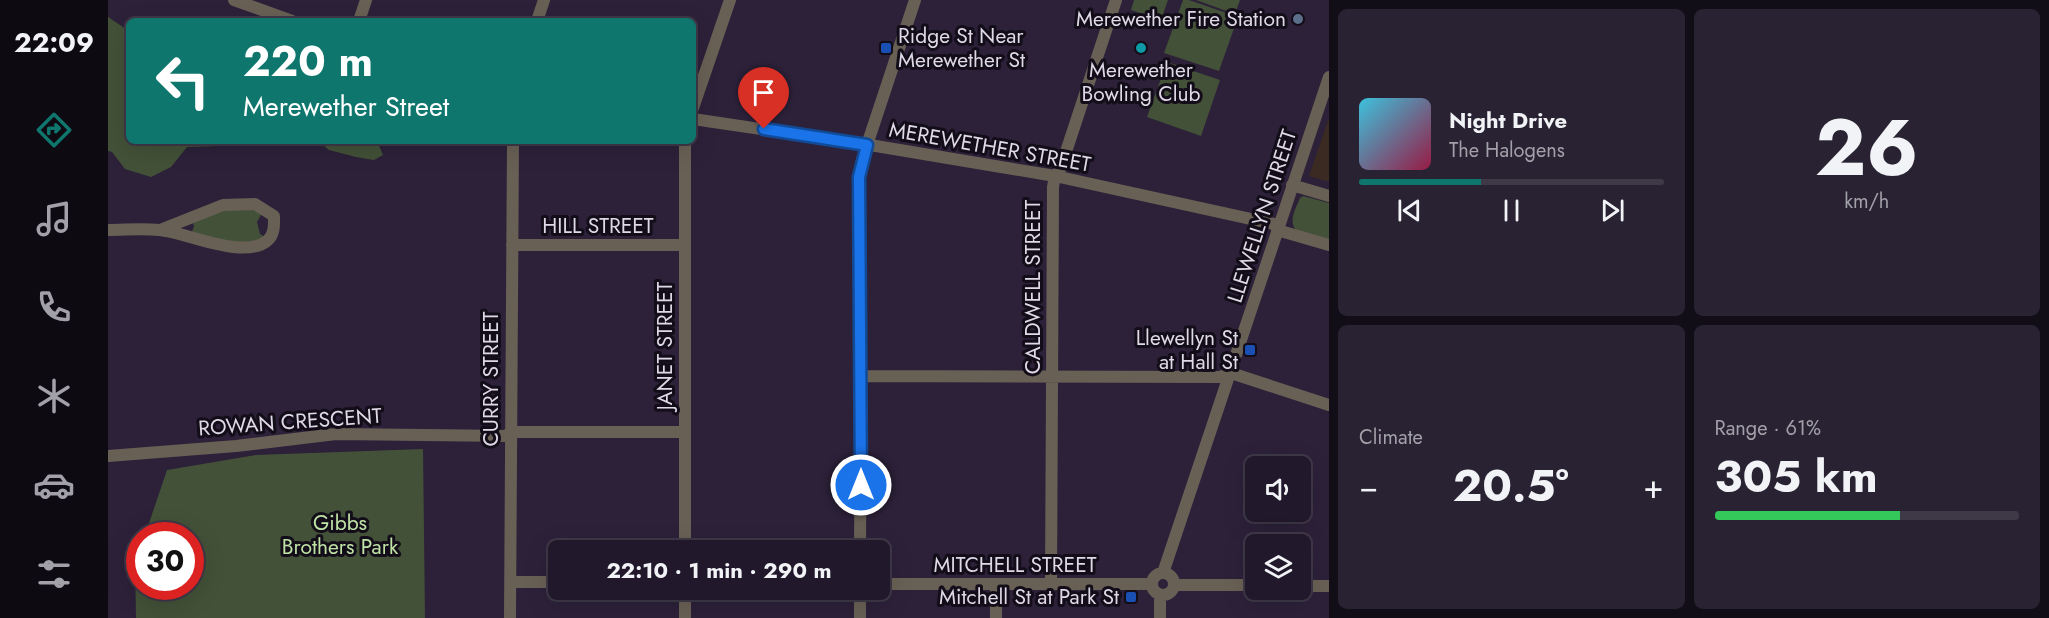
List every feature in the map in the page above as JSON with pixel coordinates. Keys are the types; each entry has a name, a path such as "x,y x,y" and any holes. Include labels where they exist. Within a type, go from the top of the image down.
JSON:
{"street":[{"path":"234,0 284,18"},
{"path":"360,18 366,0"},
{"path":"538,18 544,0"},
{"path":"696,99 730,0"},
{"path":"860,540 859,177 867,145 915,0"},
{"name":"CALDWELL STREET","path":"1051,585 1053,193 1055,176 1060,170 1116,0"},
{"name":"LLEWELLYN STREET","path":"1163,573 1329,76"},
{"name":"MEREWETHER STREET","path":"696,119 1055,176 1278,227 1329,244"},
{"name":"CURRY STREET","path":"510,618 513,144"},
{"name":"JANET STREET","path":"685,540 686,144"},
{"path":"1292,185 1329,196"},
{"path":"108,230 160,230 225,246 254,246 268,241 273,231 274,216 255,204 223,205 160,230"},
{"name":"HILL STREET","path":"512,245 684,245"},
{"path":"861,376 1220,377 1231,373 1329,405"},
{"name":"ROWAN CRESCENT","path":"108,456 236,446 336,434 684,432"},
{"path":"1160,596 1171,592 1174,585 1172,578 1163,573 1154,578 1151,584 1153,590 1160,596 1160,618"},
{"path":"511,582 548,582"},
{"name":"MITCHELL STREET","path":"890,584 1151,584"},
{"path":"996,585 996,618"},
{"path":"1174,585 1245,585"},
{"path":"1311,586 1329,586"},
{"path":"685,600 685,618"},
{"path":"860,600 860,618"}],"shaded area":[{"path":"1329,118 1329,182 1309,176"}],"green space":[{"path":"1134,0 1168,0 1161,20 1131,10"},
{"path":"1183,0 1238,17 1219,71 1164,53"},
{"path":"1196,0 1240,0 1235,14"},
{"path":"108,17 126,29 126,144 250,144 187,147 171,167 151,177 125,169 112,152 108,151"},
{"path":"1167,62 1220,80 1201,136 1147,117"},
{"path":"322,144 378,144 383,155 374,160 329,150"},
{"path":"1303,196 1329,203 1329,239 1296,230 1293,223 1294,214"},
{"path":"224,210 259,210 261,215 257,222 260,234 265,237 238,242 192,232 193,223"},
{"name":"Gibbs Brothers Park","path":"423,449 425,618 136,618 136,600 204,600 204,522 149,522 167,470 256,455"}],"place":[{"name":"Merewether Fire Station","path":"1298,19"},
{"name":"Ridge St Near Merewether St","path":"886,48"},
{"name":"Merewether Bowling Club","path":"1141,48"},
{"name":"Llewellyn St at Hall St","path":"1250,350"},
{"name":"Mitchell St at Park St","path":"1131,597"}],"route":[{"path":"764,129 867,145 859,177 858,224 861,485"}]}
